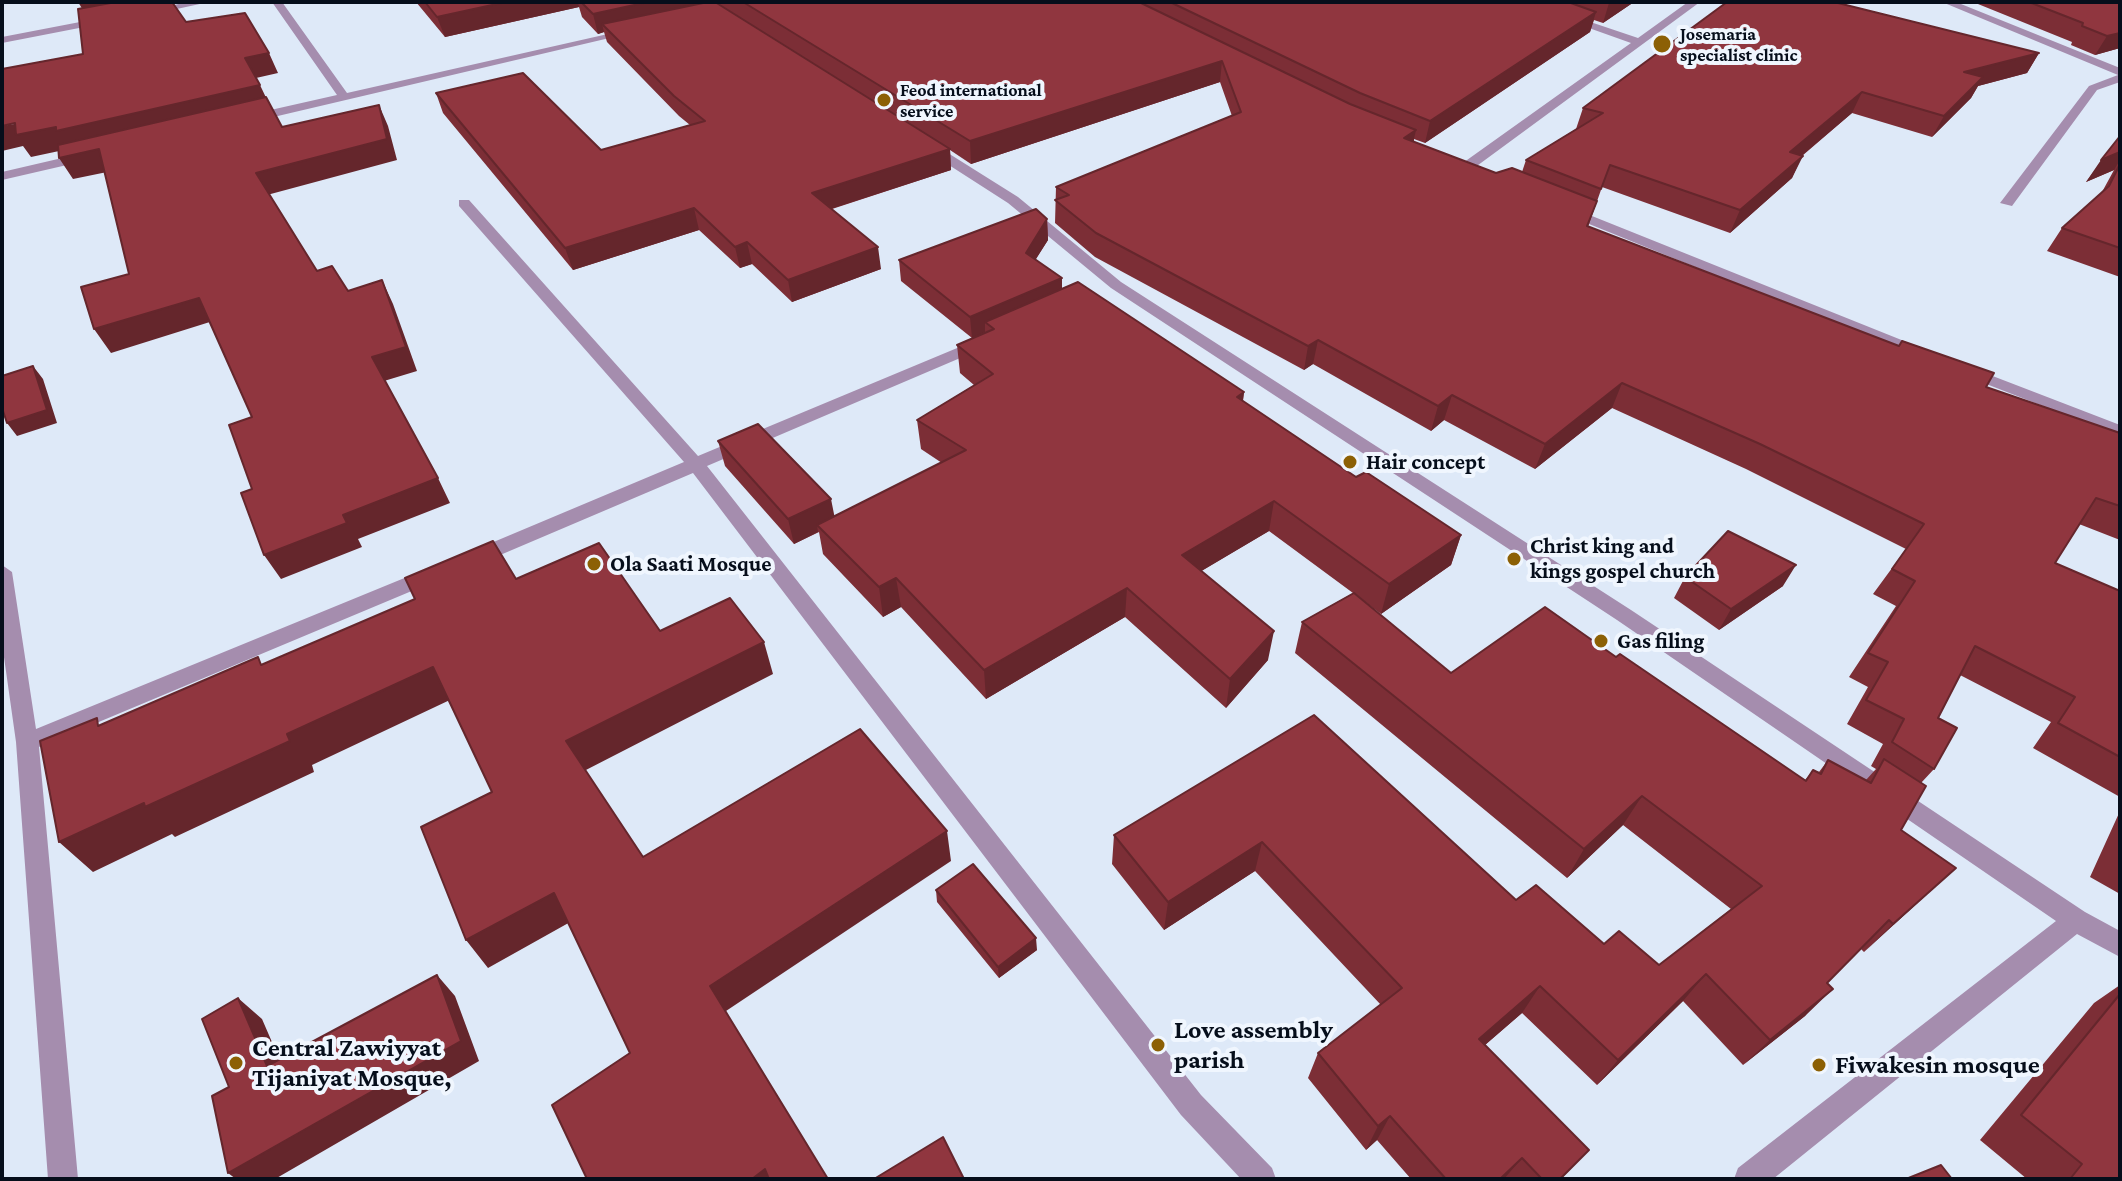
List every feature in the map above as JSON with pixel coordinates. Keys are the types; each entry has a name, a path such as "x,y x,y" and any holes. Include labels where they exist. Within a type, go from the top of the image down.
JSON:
{"street":[{"path":"142,14 204,2"},
{"path":"277,2 344,97"},
{"path":"1521,2 1639,42"},
{"path":"1479,174 1458,165 1695,2"},
{"path":"1947,2 2120,75"},
{"path":"2,40 111,19"},
{"path":"235,122 645,29"},
{"path":"2007,203 2093,88 2120,75"},
{"path":"909,134 1013,200 1109,288 1624,615 2076,920 2120,945"},
{"path":"2,176 95,154"},
{"path":"464,203 697,466 1191,1105 1261,1179"},
{"path":"1552,204 2120,431"},
{"path":"27,742 697,466 1002,335"},
{"path":"2,572 27,742 63,1179"},
{"path":"1749,1179 2076,920"}],"building":[{"path":"116,2 172,2 186,22 245,13 269,53 245,58 260,85 56,131 56,127 16,135 15,123 2,126 2,69 83,54 78,9"},
{"path":"425,2 506,2 437,17"},
{"path":"581,2 648,2 593,14"},
{"path":"715,2 950,149 812,193 878,247 788,280 747,242 735,247 694,208 565,248 436,93 523,73 601,150 705,121 674,96 602,24"},
{"path":"743,2 1139,2 1350,104 1416,130 1404,138 1496,173 1512,168 1597,201 1587,226 1899,346 1902,341 1994,373 1986,387 2120,433 2120,506 2096,498 2055,563 2120,591 2120,757 2058,723 2075,697 1975,646 1938,718 1957,728 1934,769 1892,742 1904,719 1866,700 1888,662 1868,653 1915,581 1892,569 1924,524 1760,444 1622,383 1545,444 1452,395 1438,406 1318,340 1308,346 1096,233 1055,200 1069,195 1056,187 1241,112 1222,61 970,141"},
{"path":"1170,2 1568,2 1596,12 1430,121 1360,93"},
{"path":"1727,2 1834,2 2039,53 1964,72 1983,77 1944,116 1862,92 1790,152 1803,156 1740,210 1610,165 1601,189 1526,160 1603,113 1583,108"},
{"path":"2029,2 2120,2 2120,33 2107,36"},
{"path":"266,97 282,127 379,105 387,139 256,173 317,271 332,266 348,291 382,280 406,347 372,357 438,478 343,515 347,523 264,555 241,493 252,489 229,425 252,417 199,298 94,329 81,287 129,274 99,149 59,158 58,145"},
{"path":"2120,136 2120,152 2101,160"},
{"path":"2120,164 2120,248 2062,228 2109,186"},
{"path":"1036,209 1047,219 1026,253 1062,278 970,317 899,260"},
{"path":"1078,282 1244,392 1237,397 1356,477 1366,472 1461,535 1389,584 1274,501 1182,555 1274,631 1230,679 1127,588 984,670 896,578 879,587 817,525 966,450 917,420 993,374 957,345 994,329 985,322"},
{"path":"33,366 47,410 7,423 2,408 2,376"},
{"path":"758,424 831,499 788,519 718,441"},
{"path":"1728,531 1796,565 1731,609 1685,577"},
{"path":"493,541 516,579 599,543 660,631 730,598 764,642 566,741 643,857 860,729 947,831 710,986 828,1179 769,1179 765,1169 752,1179 587,1179 552,1105 630,1053 554,893 466,940 421,827 492,792 433,667 287,734 290,741 59,842 40,741 97,718 98,726 258,657 261,665 415,599 405,578"},
{"path":"1354,593 1451,673 1545,607 1616,657 1620,654 1806,781 1813,770 1821,774 1828,760 1871,783 1884,759 1926,786 1901,830 1956,868 1893,924 1889,920 1827,983 1833,989 1770,1040 1706,974 1618,1060 1540,986 1479,1039 1589,1150 1560,1179 1542,1179 1522,1158 1500,1179 1446,1179 1390,1116 1378,1126 1318,1053 1402,988 1262,842 1168,902 1114,835 1314,715 1516,900 1536,885 1604,944 1619,931 1659,965 1762,886 1642,796 1584,849 1302,622"},
{"path":"973,864 1036,938 998,967 936,890"},
{"path":"437,975 461,1041 228,1173 212,1096 229,1087 202,1019 238,998 267,1066"},
{"path":"2120,994 2120,1179 2070,1179 2082,1164 2021,1115"},
{"path":"943,1137 964,1179 874,1179"},
{"path":"1941,1165 1952,1179 1906,1179"}],"place":[{"name":"Josemaria specialist clinic","path":"1662,44"},
{"name":"Feod international service","path":"884,100"},
{"name":"Hair concept","path":"1350,462"},
{"name":"Christ king and kings gospel church","path":"1514,559"},
{"name":"Ola Saati Mosque","path":"594,564"},
{"name":"Gas filing","path":"1601,641"},
{"name":"Love assembly parish","path":"1158,1045"},
{"name":"Central Zawiyyat Tijaniyat Mosque,","path":"236,1063"},
{"name":"Fiwakesin mosque","path":"1819,1065"}]}
